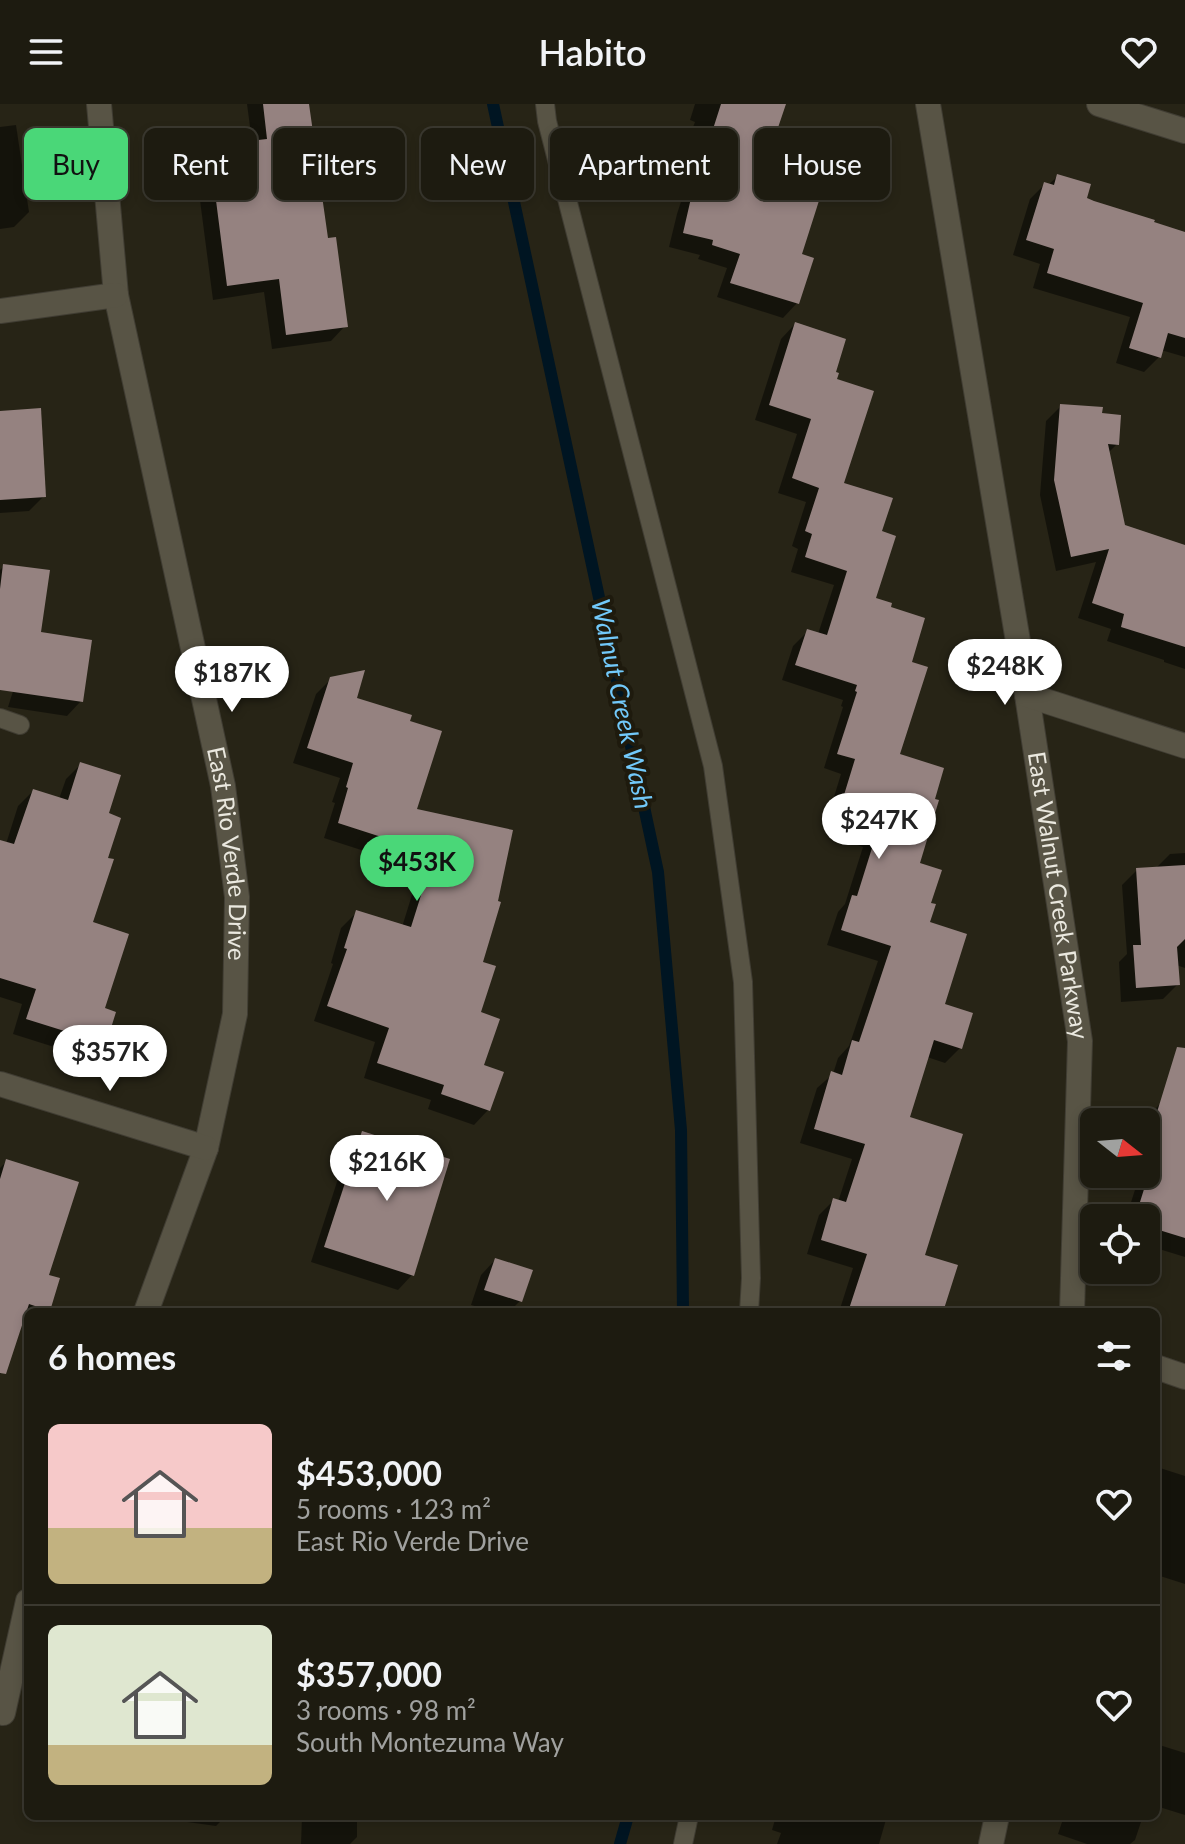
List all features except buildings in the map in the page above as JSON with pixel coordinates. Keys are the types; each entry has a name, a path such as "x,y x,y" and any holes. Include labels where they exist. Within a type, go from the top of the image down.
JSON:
{"street":[{"name":"East Rio Verde Drive","path":"99,104 116,295 223,786 237,897 235,1014 206,1148 147,1308"},
{"name":"East Walnut Creek Parkway","path":"928,104 1027,695 1080,1041 1072,1308"},
{"path":"1099,104 1185,131"},
{"path":"0,311 116,295"},
{"path":"1027,695 1185,746"},
{"path":"0,1084 206,1148"},
{"path":"1160,1368 1185,1377"},
{"path":"3,1713 24,1619"},
{"path":"991,1844 996,1820"}],"lane":[{"path":"545,104 713,766 743,982 749,1308"},
{"path":"0,718 20,725"},
{"path":"683,1844 688,1820"}],"waterway":[{"name":"Walnut Creek Wash","path":"493,104 658,872 681,1130 683,1308"},
{"name":"Walnut Creek Wash","path":"620,1844 627,1820"}]}
